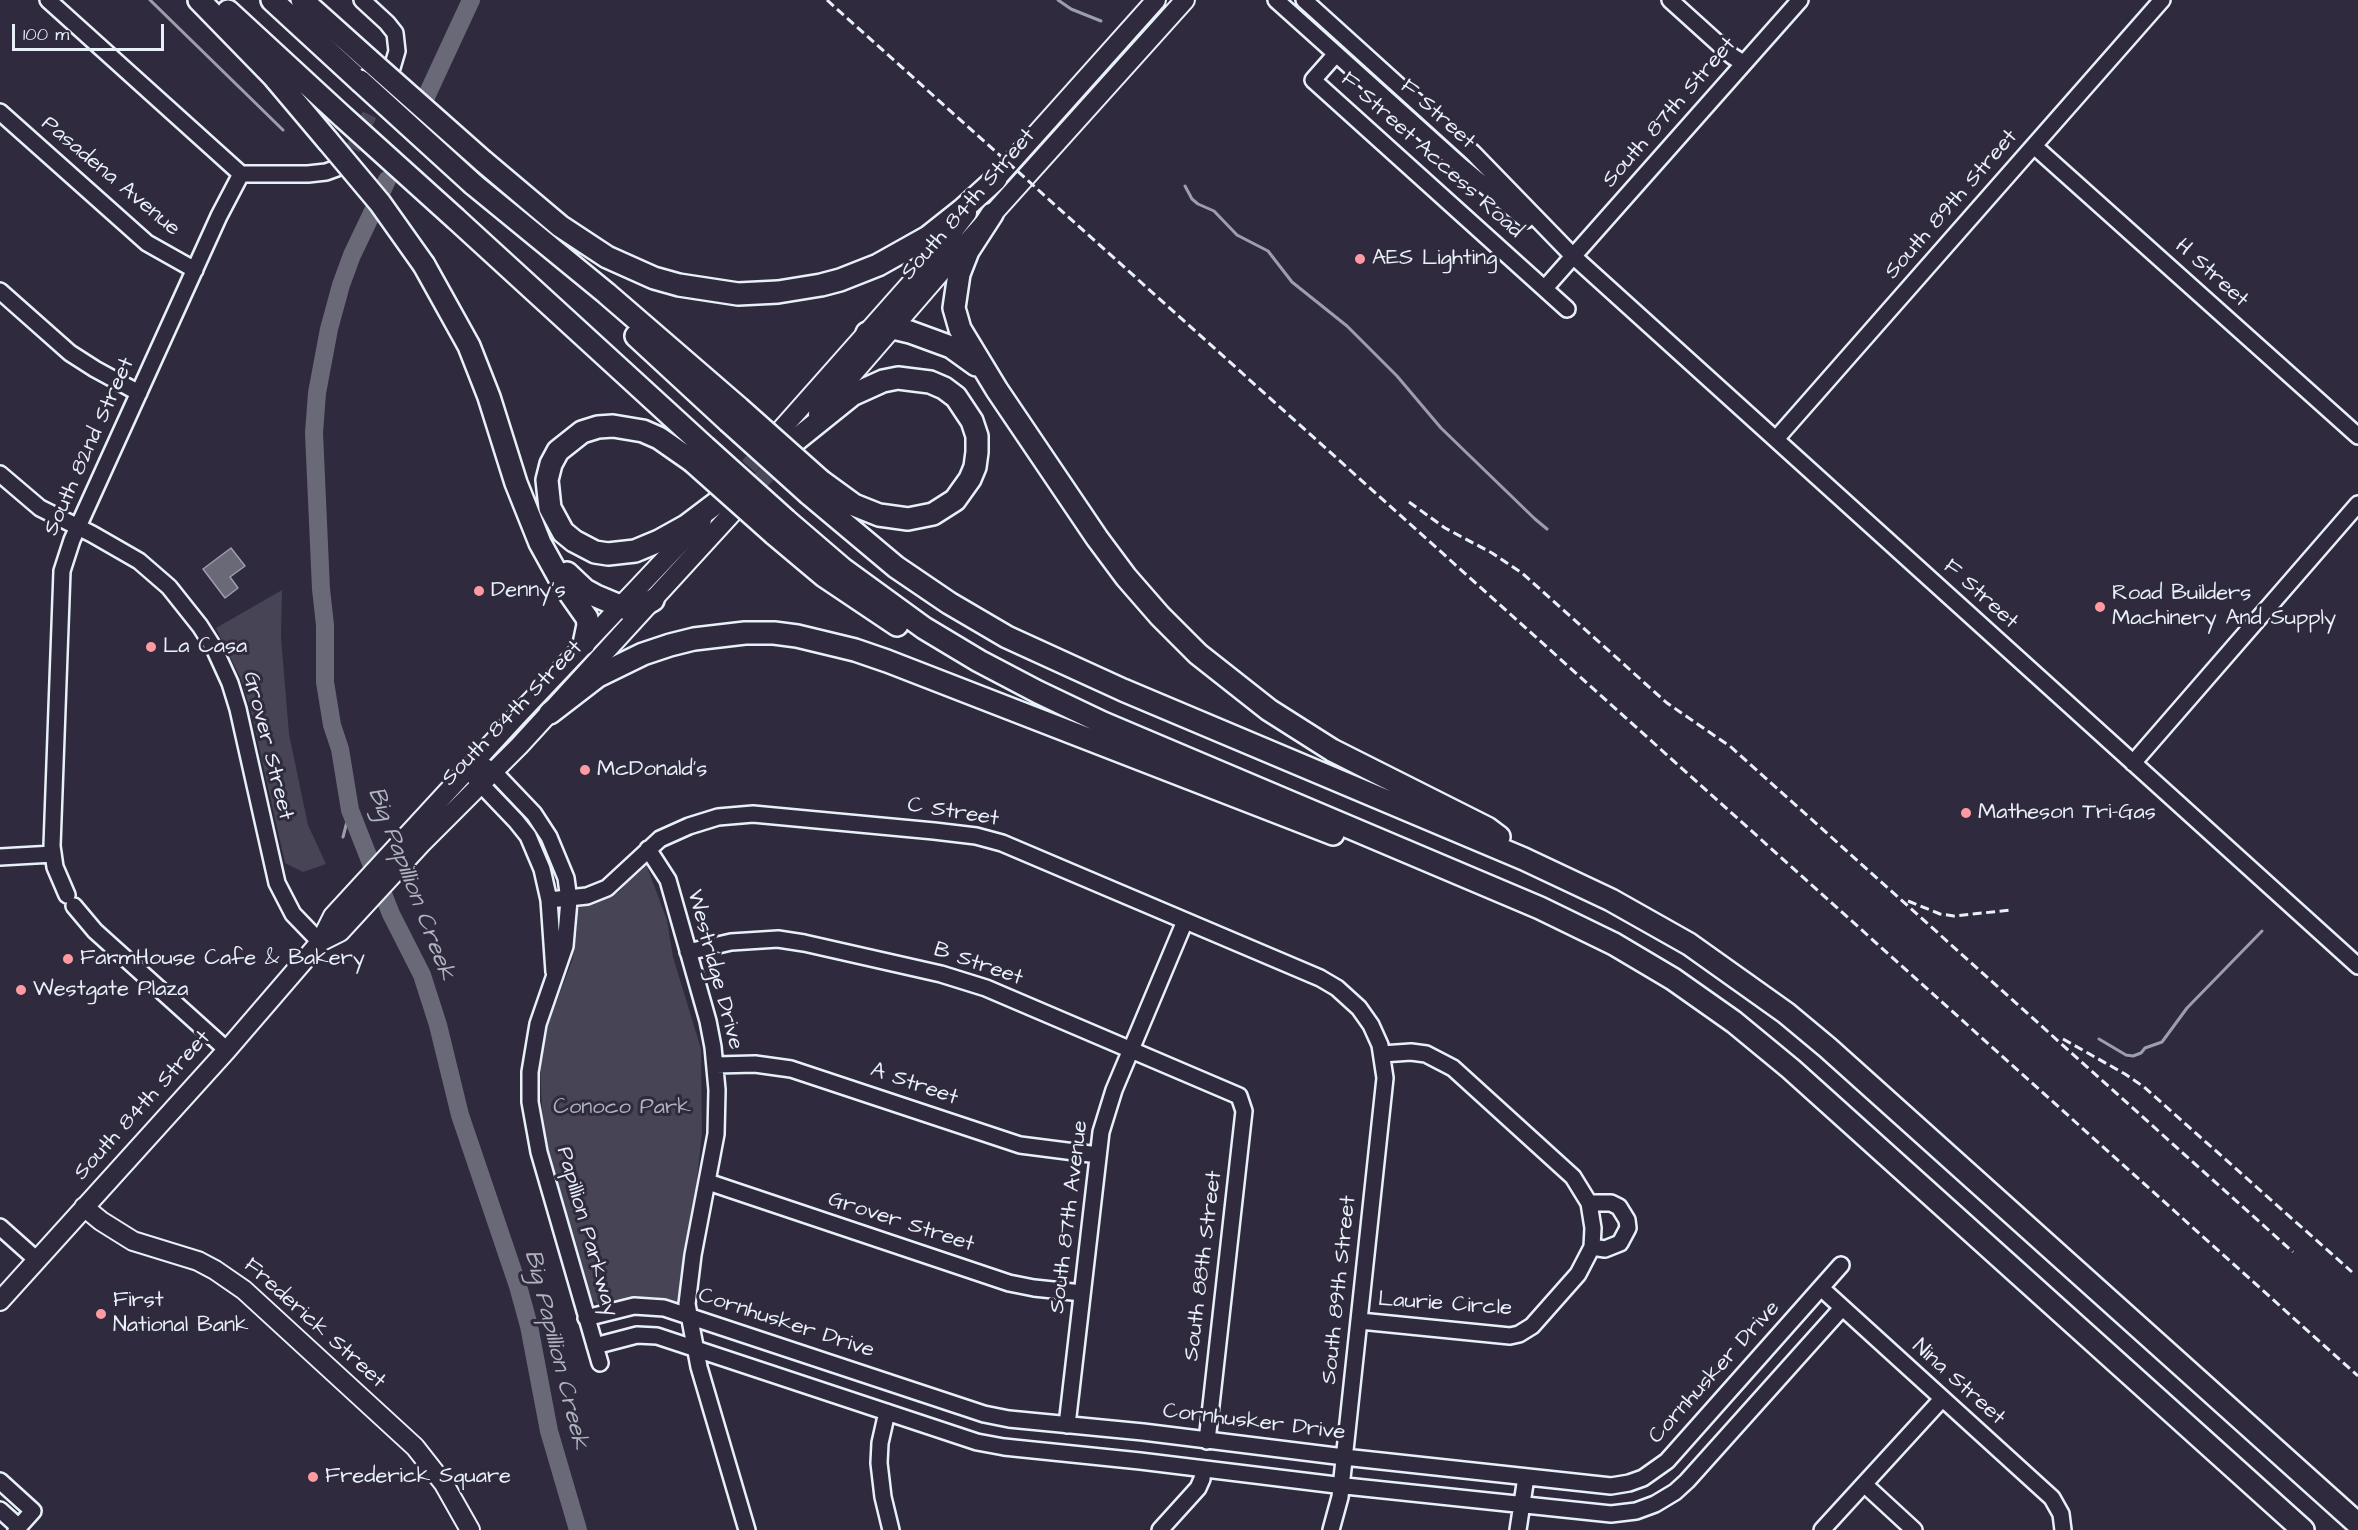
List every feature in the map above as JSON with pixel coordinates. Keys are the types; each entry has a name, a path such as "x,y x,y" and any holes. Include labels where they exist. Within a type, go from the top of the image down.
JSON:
{"highway":[{"path":"199,0 274,77 380,203 424,265 469,346 532,523 549,561 586,618 588,625 584,644"},
{"path":"216,0 456,219 698,454 780,527 914,621 970,656 1038,692 1103,723 1513,896 1593,933 1673,979 1762,1045 2303,1530"},
{"path":"273,0 473,184 815,488 863,541 905,574 968,615 1014,640 1123,690 1524,859 1611,900 1654,923 1722,967 1786,1013 1845,1063 2358,1524"},
{"path":"302,0 483,161 560,226 607,257 654,278 679,285 738,294 778,292 840,280 878,265 928,237 962,210 996,178"},
{"path":"992,214 962,263 956,284 954,308 965,340 1109,556 1160,616 1198,654 1244,692 1296,728 1373,772 1487,828 1524,859"},
{"path":"867,333 893,328 951,347 975,364 997,390"},
{"path":"789,439 852,395 883,381 898,378 930,382 944,388 956,397 972,421 977,436 977,452 975,467 970,479 955,500 933,514 908,519 879,515 815,488"},
{"path":"698,454 643,431 613,426 590,429 568,441 551,464 547,480 550,508 563,532 574,541 595,552 608,554 635,550 659,542 724,504"},
{"path":"532,523 556,559 573,579 596,596 620,607 634,609 653,600"},
{"path":"550,713 607,671 643,654 670,645 694,639 745,633 797,636 855,650 887,661 1137,760 1593,933"}],"main road":[{"name":"South 84th Street","path":"789,439 867,333 921,272 996,178 1156,0"},
{"name":"South 84th Street","path":"789,439 893,328 992,214 1185,0"},
{"name":"South 84th Street","path":"336,924 422,844 550,713 653,600 724,504"},
{"name":"South 84th Street","path":"0,1301 227,1050 336,924 415,826 584,644 724,504"},
{"name":"Frederick Street","path":"84,1207 101,1221 133,1241 198,1261 239,1286 415,1447 444,1484 470,1530"}],"street":[{"path":"48,0 241,174 308,174 337,168"},
{"path":"362,0 395,33 398,45 393,66"},
{"name":"F Street","path":"1276,0 1461,166 1573,256 2358,966"},
{"name":"F Street","path":"1304,0 1473,153 1573,256"},
{"path":"1670,0 1743,63"},
{"name":"South 87th Street","path":"1573,256 1800,0"},
{"name":"South 89th Street","path":"1776,439 2162,0"},
{"name":"F Street Access Road","path":"1336,54 1313,80 1567,309"},
{"name":"Pasadena Avenue","path":"0,112 147,243 195,270"},
{"name":"H Street","path":"2034,146 2358,436"},
{"name":"South 82nd Street","path":"227,1050 95,931 70,901 55,867 53,854 61,585 66,558 195,270 241,174"},
{"path":"1545,288 1573,256"},
{"path":"0,291 70,353 139,393"},
{"name":"Grover Street","path":"0,474 40,508 124,551 153,573 183,604 214,648 230,682 238,710 277,883 293,914 320,942"},
{"path":"2133,763 2358,504"},
{"name":"Papillion Parkway","path":"554,972 549,900 542,868 528,836 480,785 474,777 472,764 483,765 493,771 534,814 549,837 566,878 569,900 565,946 554,972 533,1043 530,1101 539,1152 600,1363"},
{"name":"C Street","path":"549,900 569,900 607,888 660,838 718,817 743,814 976,836 1002,843 1337,988 1352,1000 1365,1017 1380,1045 1382,1054"},
{"name":"Westridge Drive","path":"648,849 668,880 708,1021 716,1065 716,1134 689,1278 687,1304 699,1367 747,1530"},
{"path":"0,857 53,854"},
{"name":"South 87th Avenue","path":"1067,1425 1098,1155 1106,1111 1185,921"},
{"name":"B Street","path":"688,951 753,939 778,939 967,981 1239,1096"},
{"name":"Laurie Circle","path":"1360,1321 1510,1336 1519,1334 1533,1326 1572,1282 1584,1265 1592,1247 1593,1228 1589,1203 1568,1172 1453,1068 1426,1054 1411,1052 1382,1054"},
{"name":"South 89th Street","path":"1331,1530 1341,1486 1360,1321 1385,1078 1382,1054"},
{"name":"A Street","path":"716,1065 755,1064 791,1069 1020,1145 1098,1155"},
{"name":"South 88th Street","path":"1207,1441 1244,1110 1239,1096"},
{"name":"Grover Street","path":"708,1182 1009,1283 1082,1293"},
{"path":"1589,1203 1611,1203 1619,1207 1627,1220 1628,1228 1620,1243 1605,1249 1592,1247"},
{"path":"0,1227 37,1260"},
{"name":"Cornhusker Drive","path":"586,1318 626,1307 644,1305 664,1308 984,1414 1611,1486 1629,1483 1650,1475 1667,1461 1841,1265"},
{"name":"Nina Street","path":"1821,1288 2052,1498 2061,1514 2063,1530"},
{"path":"595,1346 643,1334 657,1336 977,1442 1004,1448 1140,1461 1341,1486 1611,1515 1636,1511 1665,1499 1687,1481 1842,1308"},
{"path":"1822,1530 1942,1399"},
{"path":"887,1412 880,1443 879,1463 883,1497 891,1530"},
{"path":"1160,1530 1198,1488 1203,1470"},
{"path":"1518,1530 1526,1477"},
{"path":"0,1481 33,1511 17,1528 0,1510"},
{"path":"1864,1484 1914,1530"}],"green space":[{"path":"282,590 281,637 289,734 308,825 326,864 303,872 285,863 251,711 241,679 216,628"},
{"name":"Conoco Park","path":"646,864 667,920 673,957 701,1049 702,1133 694,1208 684,1257 679,1305 653,1297 642,1297 600,1306 591,1299 587,1287 543,1131 540,1067 548,1024 572,961 577,929 577,908 619,892 641,866"}],"water":[{"path":"231,548 245,566 230,577 238,588 225,598 203,569"}],"waterway":[{"path":"150,0 283,130"},
{"name":"Big Papillion Creek","path":"426,97 471,0"},
{"path":"1058,0 1071,9 1101,21"},
{"name":"Big Papillion Creek","path":"382,191 387,180"},
{"path":"1185,186 1192,199 1214,211 1237,235 1268,251 1292,282 1347,326 1397,376 1441,428 1547,529"},
{"name":"Big Papillion Creek","path":"373,211 352,255 341,285 329,329 317,393 314,433 321,589 325,625 325,682 332,725 340,749 350,810 391,914 422,975 438,1025 460,1115 518,1286 529,1326 549,1431 578,1530"},
{"path":"343,837 350,810"},
{"path":"2099,1039 2126,1055 2133,1056 2141,1053 2145,1048 2162,1042 2187,1008 2262,931"}],"tunnel":[{"path":"353,149 392,68"},
{"path":"731,487 770,442"},
{"path":"743,501 784,454"}],"railway":[{"path":"827,0 2358,1376"},
{"path":"1409,502 1445,528 1492,553 1522,573 1667,703 1731,747 2293,1252"},
{"path":"1908,901 1940,914 1954,916 2011,910"},
{"path":"2063,1039 2144,1087 2352,1272"}],"place":[{"name":"AES Lighting","path":"1360,259"},
{"name":"Denny's","path":"479,591"},
{"name":"Road Builders Machinery And Supply","path":"2100,607"},
{"name":"La Casa","path":"151,647"},
{"name":"McDonald's","path":"585,770"},
{"name":"Matheson Tri-Gas","path":"1966,813"},
{"name":"FarmHouse Cafe & Bakery","path":"68,959"},
{"name":"Westgate Plaza","path":"21,990"},
{"name":"First National Bank","path":"101,1314"},
{"name":"Frederick Square","path":"313,1477"}]}
